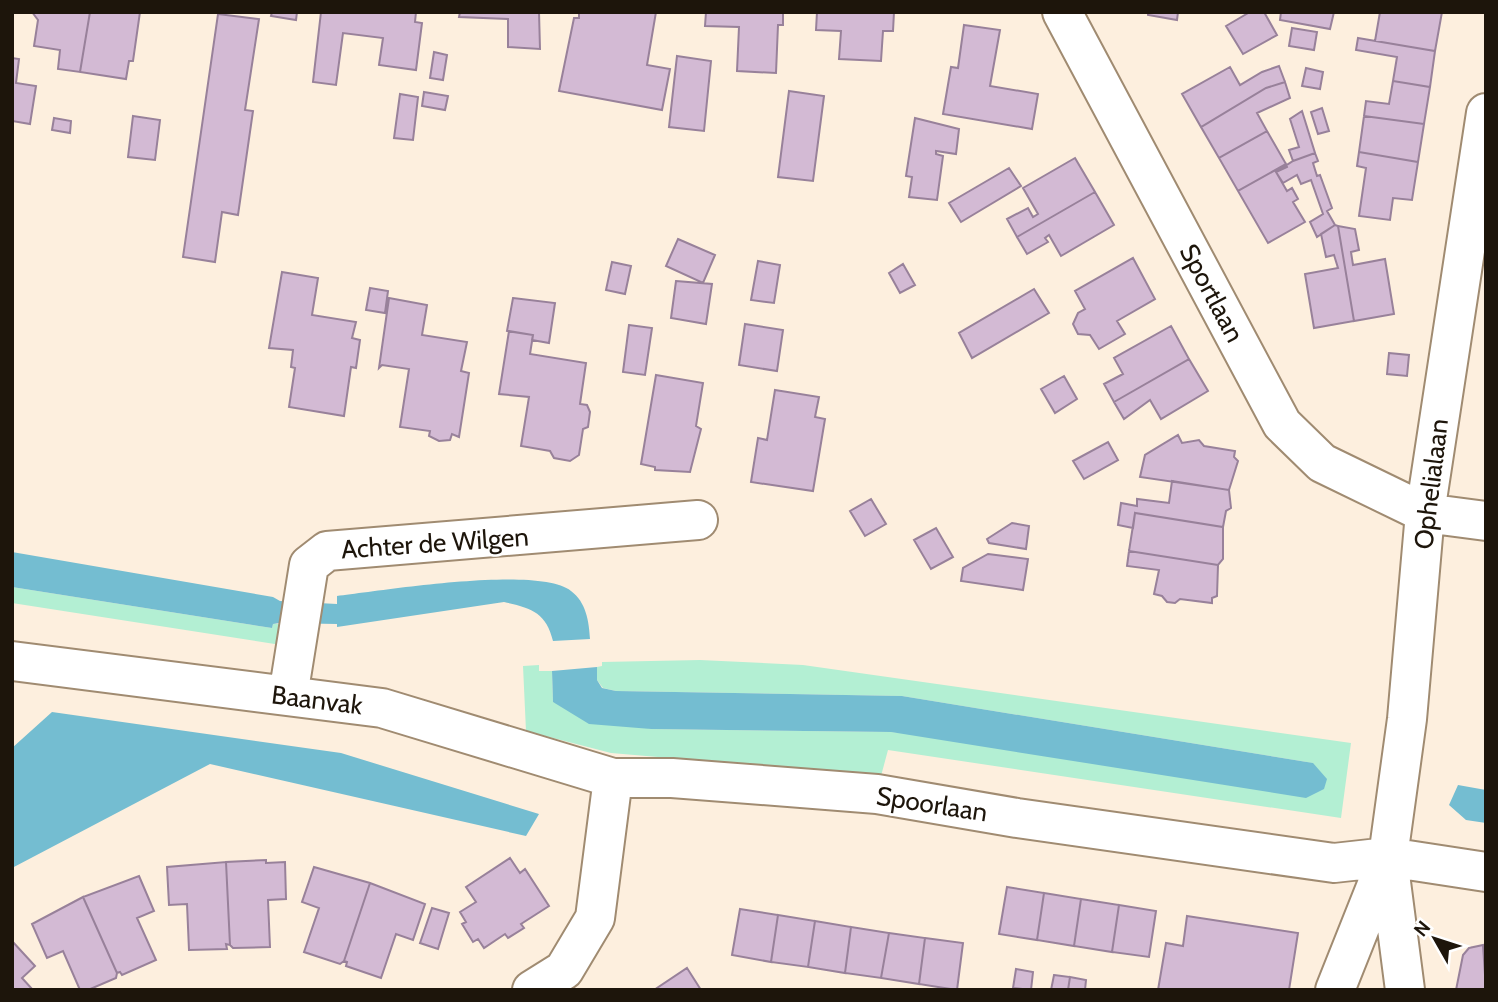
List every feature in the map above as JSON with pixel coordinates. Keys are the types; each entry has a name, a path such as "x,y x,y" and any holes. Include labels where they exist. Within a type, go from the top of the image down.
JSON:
{"street":[{"name":"Sportlaan","path":"1062,12 1282,424 1322,463 1425,513 1486,521"},
{"name":"Ophelialaan","path":"1335,990 1388,857 1407,719 1425,513 1486,113"},
{"name":"Achter de Wilgen","path":"288,696 310,565 327,551 698,520"},
{"name":"Baanvak","path":"12,661 382,708 613,778"},
{"name":"Spoorlaan","path":"613,778 673,778 877,794 1017,818 1334,863 1388,857 1486,872"},
{"path":"532,990 564,970 595,918 613,778"},
{"name":"Ophelialaan","path":"1388,857 1405,990"}],"green space":[{"path":"12,587 272,628 273,624 285,624 281,645 12,603"},
{"path":"700,660 803,665 1351,743 1341,818 888,750 881,776 611,753 526,731 523,666 539,665 539,671 552,671 553,702 651,729 891,732 1313,763 902,696 616,691 603,688 597,680 597,667 602,666 602,662"}],"water":[{"path":"12,552 273,597 280,601 337,604 337,596 422,585 527,580 553,584 576,595 588,619 590,639 553,641 542,617 530,609 504,602 337,627 337,624 280,623 273,624 272,628 12,587"},
{"path":"597,667 597,680 602,688 616,691 902,696 1313,763 1327,779 1324,789 1306,798 891,732 651,729 589,724 553,702 552,671"},
{"path":"52,712 341,753 539,814 526,836 210,764 12,868 12,748"},
{"path":"1458,785 1486,790 1486,823 1466,820 1449,805"}],"building":[{"path":"32,12 90,12 80,72 58,69 60,50 34,46 38,20"},
{"path":"90,12 140,12 133,61 129,61 126,79 80,72"},
{"path":"272,12 297,12 296,20 271,16"},
{"path":"321,12 416,12 415,22 422,23 416,70 379,65 383,38 343,33 336,85 313,82"},
{"path":"460,12 539,12 540,49 508,47 508,19 459,17"},
{"path":"579,12 656,12 647,65 670,69 662,110 559,91 574,18 579,18"},
{"path":"706,12 783,12 783,25 778,25 776,73 737,71 739,27 705,26"},
{"path":"817,12 894,12 893,31 883,31 881,61 839,59 841,31 816,30"},
{"path":"1148,12 1178,12 1177,20 1148,15"},
{"path":"1250,12 1264,12 1277,35 1243,54 1226,26"},
{"path":"1281,12 1334,12 1330,29 1280,20"},
{"path":"1380,12 1442,12 1435,51 1375,41"},
{"path":"218,14 259,19 245,110 253,111 238,215 222,212 215,262 183,257"},
{"path":"964,25 1000,30 990,86 1038,94 1032,129 943,114 951,67 958,68"},
{"path":"1292,28 1317,32 1314,50 1289,46"},
{"path":"1358,38 1435,51 1430,87 1393,81 1397,57 1356,50"},
{"path":"434,52 447,55 443,80 430,78"},
{"path":"677,56 711,61 704,131 669,127"},
{"path":"12,58 19,59 16,83 36,86 30,124 12,121"},
{"path":"1279,66 1285,82 1266,88 1201,127 1182,94 1230,67 1240,85"},
{"path":"1306,68 1323,72 1320,89 1302,86"},
{"path":"1393,81 1430,87 1424,124 1364,116 1366,101 1389,104"},
{"path":"1285,82 1290,98 1257,113 1267,131 1219,158 1201,127 1266,88"},
{"path":"789,91 824,96 813,181 778,177"},
{"path":"424,92 448,96 445,110 422,106"},
{"path":"400,94 418,97 413,140 394,138"},
{"path":"1322,108 1329,131 1318,134 1311,112"},
{"path":"1302,111 1315,153 1293,161 1289,150 1299,147 1290,119"},
{"path":"133,116 160,120 155,160 128,157"},
{"path":"1364,116 1424,124 1418,162 1359,152"},
{"path":"54,118 71,121 70,133 52,130"},
{"path":"915,118 959,129 956,154 936,151 936,154 943,156 937,200 909,197 912,177 906,176"},
{"path":"1267,131 1286,164 1238,191 1219,158"},
{"path":"1359,152 1418,162 1412,200 1393,198 1390,220 1359,216 1366,168 1357,166"},
{"path":"1315,153 1318,161 1313,163 1332,208 1327,211 1335,225 1317,237 1310,222 1323,214 1311,180 1301,184 1297,175 1283,183 1276,172 1293,161"},
{"path":"1075,158 1095,192 1017,237 1007,219 1028,208 1033,217 1038,214 1023,188"},
{"path":"1286,164 1287,167 1276,172 1287,191 1292,188 1298,199 1293,202 1305,222 1268,243 1238,191"},
{"path":"1009,168 1021,186 961,222 949,203"},
{"path":"1095,192 1114,225 1061,256 1049,235 1045,238 1048,242 1027,254 1017,237"},
{"path":"1335,225 1338,226 1354,321 1314,328 1305,274 1338,268 1334,255 1326,257 1321,234"},
{"path":"1338,226 1355,229 1359,250 1351,252 1353,265 1385,259 1394,314 1354,321"},
{"path":"678,239 715,255 703,283 666,266"},
{"path":"1133,258 1155,299 1117,321 1125,334 1099,349 1090,335 1078,334 1073,324 1078,313 1085,309 1075,291"},
{"path":"758,261 780,265 774,303 751,300"},
{"path":"612,262 631,266 625,294 606,290"},
{"path":"903,264 915,285 900,293 889,273"},
{"path":"282,272 318,278 312,315 356,322 352,338 360,340 356,368 351,367 344,416 289,407 295,368 291,367 293,350 269,348"},
{"path":"676,281 712,284 706,324 671,318"},
{"path":"370,288 388,291 385,313 366,310"},
{"path":"1034,289 1049,313 972,358 959,333"},
{"path":"389,298 427,305 422,335 467,342 461,371 469,373 459,437 452,434 450,440 439,441 429,436 430,431 400,427 409,369 382,365 379,368"},
{"path":"513,298 555,303 549,343 532,340 533,335 507,331"},
{"path":"745,324 783,330 777,371 739,365"},
{"path":"629,325 652,328 645,375 623,372"},
{"path":"1171,326 1189,359 1114,402 1104,384 1123,374 1114,358"},
{"path":"509,331 533,335 530,354 586,363 580,404 587,405 590,412 588,427 583,429 579,455 570,461 554,458 550,451 521,446 529,397 499,394"},
{"path":"1389,353 1409,355 1407,376 1387,374"},
{"path":"1189,359 1208,391 1161,419 1150,400 1124,419 1114,402"},
{"path":"656,375 703,383 696,426 701,429 690,472 655,470 655,467 641,464"},
{"path":"1064,376 1077,399 1055,413 1041,389"},
{"path":"775,390 819,397 815,417 825,419 813,491 751,482 758,438 767,440"},
{"path":"1178,435 1182,443 1199,440 1204,446 1235,451 1234,457 1238,461 1229,490 1140,477 1145,455"},
{"path":"1108,442 1118,460 1084,479 1073,461"},
{"path":"1172,481 1229,490 1231,508 1226,511 1223,527 1135,513 1133,528 1118,525 1121,503 1137,506 1137,499 1169,503"},
{"path":"871,499 886,524 865,536 850,511"},
{"path":"1135,513 1223,527 1223,559 1218,565 1129,551"},
{"path":"1012,523 1029,526 1026,549 989,543 987,539"},
{"path":"936,528 953,557 931,569 914,540"},
{"path":"1129,551 1218,565 1217,596 1212,598 1212,603 1180,599 1175,603 1167,602 1162,596 1154,594 1159,570 1127,566"},
{"path":"988,554 1028,559 1023,590 961,581 963,568"},
{"path":"510,858 520,873 525,869 549,906 521,924 524,928 508,938 505,934 484,948 478,939 473,942 462,924 466,922 460,912 476,902 466,887"},
{"path":"266,860 266,863 285,862 286,899 268,900 270,947 233,948 230,945 226,862"},
{"path":"226,862 230,945 226,944 227,949 189,950 187,904 169,905 167,867"},
{"path":"314,867 370,883 344,961 340,964 304,952 319,908 302,902"},
{"path":"139,876 154,911 137,918 156,960 122,975 117,973 83,897"},
{"path":"370,883 425,904 413,940 396,934 381,978 346,966 347,962 344,961"},
{"path":"1007,887 1044,893 1037,940 999,934"},
{"path":"1044,893 1081,899 1074,946 1037,940"},
{"path":"83,897 117,973 116,978 88,990 80,990 63,951 47,958 32,924"},
{"path":"1081,899 1119,905 1112,952 1074,946"},
{"path":"1119,905 1156,911 1149,957 1112,952"},
{"path":"432,908 449,913 438,949 420,943"},
{"path":"740,909 778,915 771,962 732,955"},
{"path":"778,915 815,921 808,967 771,962"},
{"path":"1187,916 1298,933 1289,990 1158,990 1166,943 1183,946"},
{"path":"815,921 851,927 845,973 808,967"},
{"path":"851,927 889,933 881,978 845,973"},
{"path":"889,933 925,938 919,984 881,978"},
{"path":"925,938 963,943 957,990 919,984"},
{"path":"12,941 35,966 22,978 33,990 12,990"},
{"path":"1483,945 1486,990 1456,990 1463,955 1469,948"},
{"path":"687,968 701,990 654,990"},
{"path":"1016,969 1033,972 1031,990 1013,988"},
{"path":"1054,975 1070,977 1068,990 1051,990"},
{"path":"1070,977 1086,980 1085,990 1068,990"}]}
